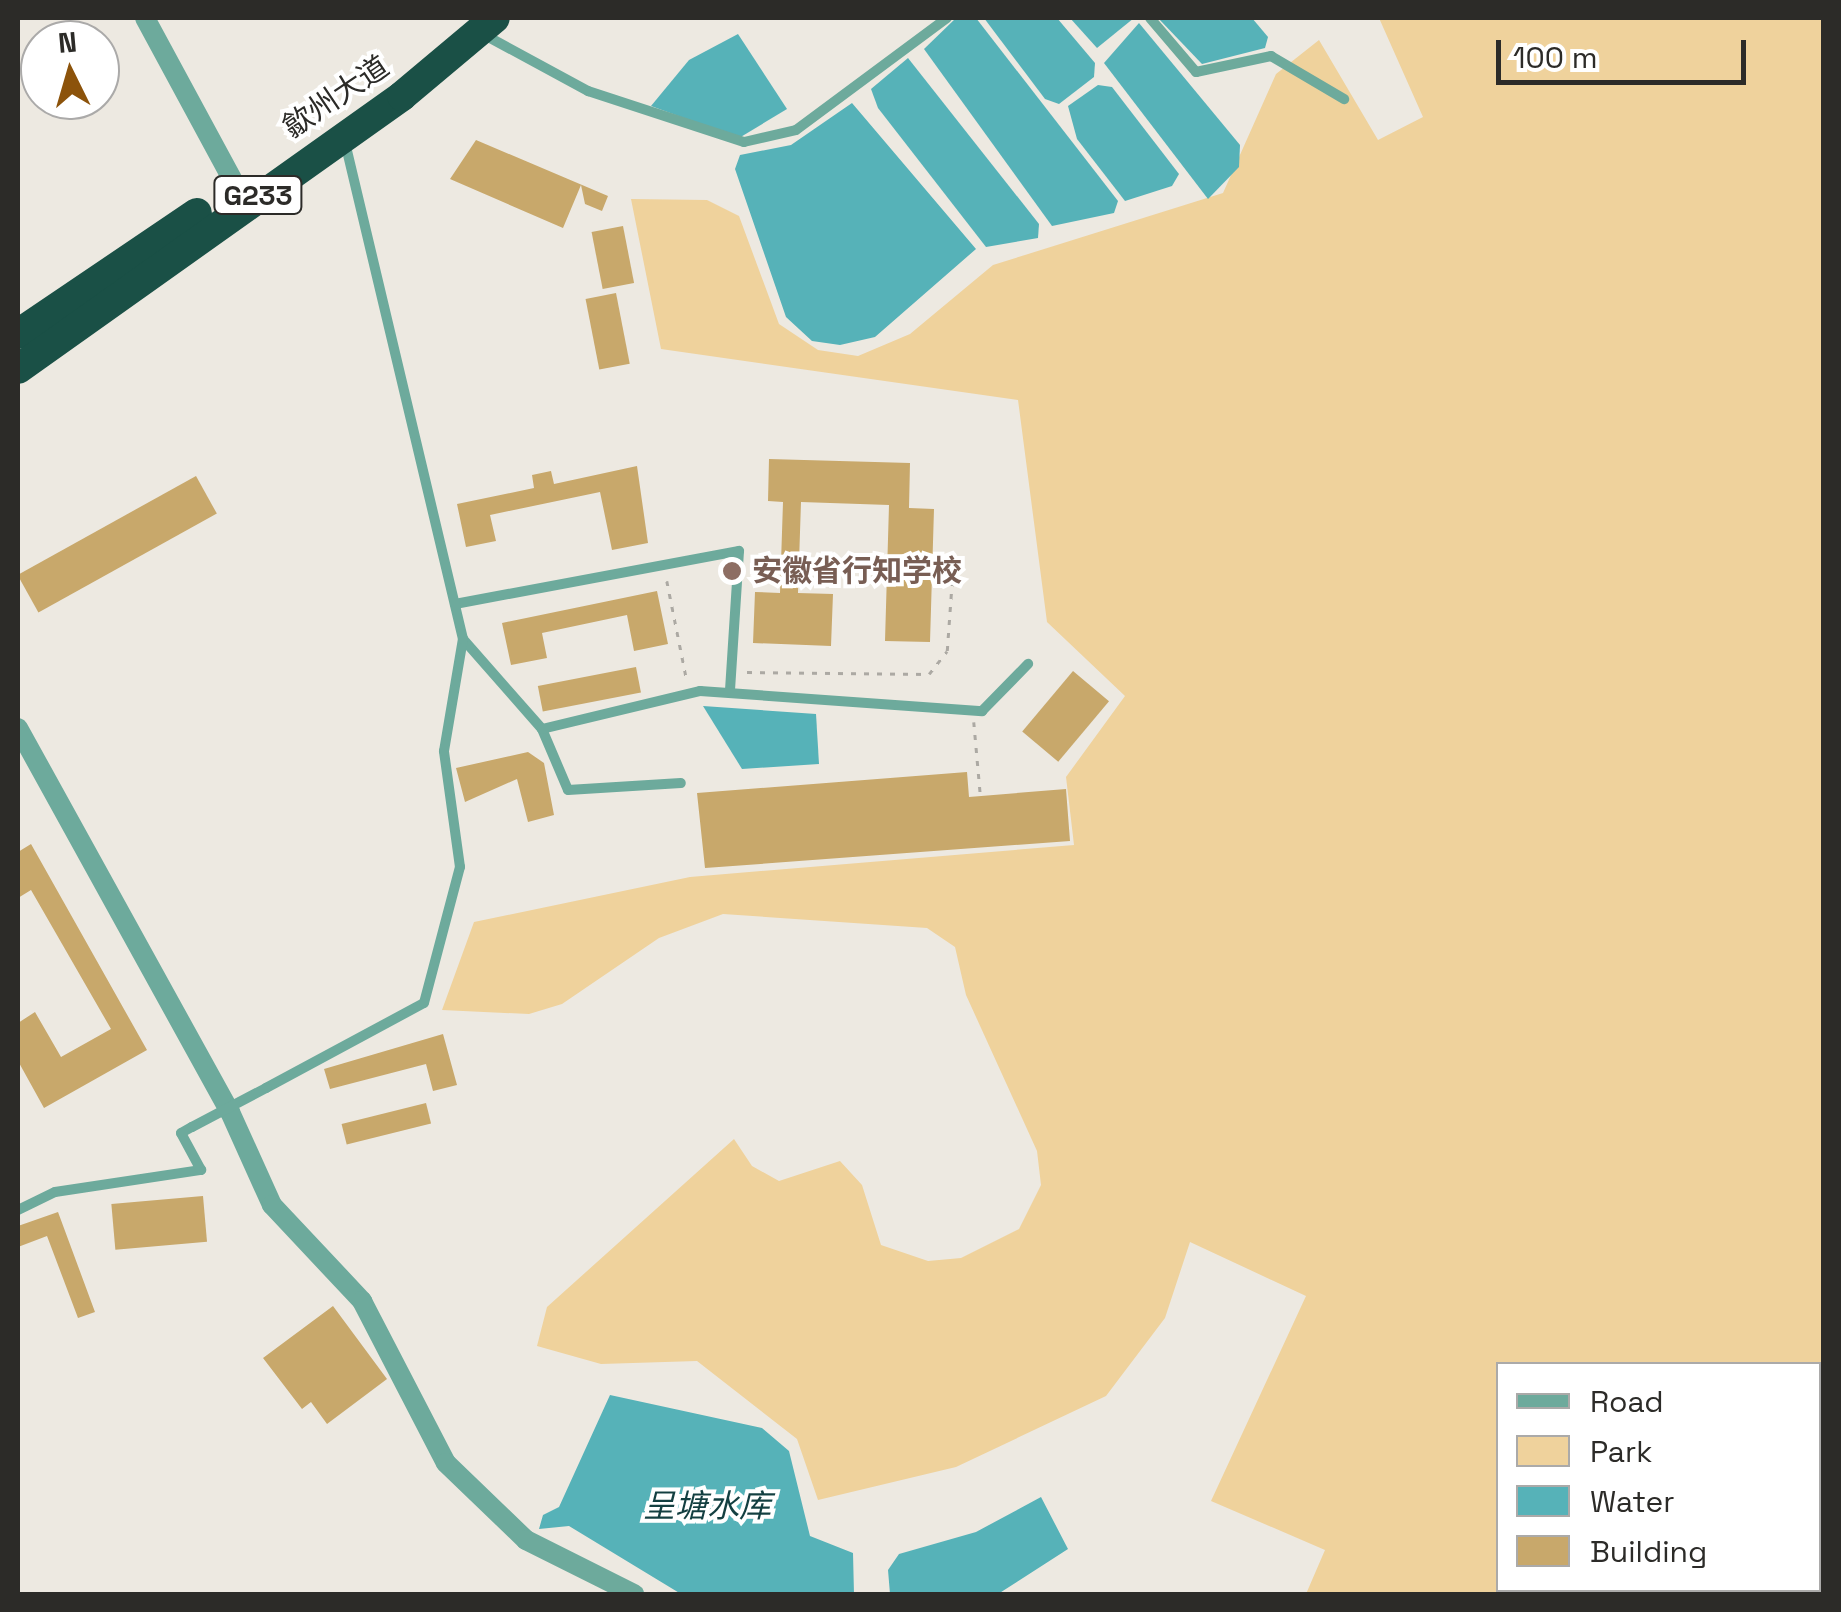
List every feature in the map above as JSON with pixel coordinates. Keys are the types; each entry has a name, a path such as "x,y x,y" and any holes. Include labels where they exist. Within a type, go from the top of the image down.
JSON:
{"highway":[{"name":"歙州大道","path":"18,334 481,22"},
{"name":"歙州大道","path":"18,368 342,136 481,22"}],"street":[{"path":"144,18 236,186"},
{"path":"18,728 230,1112 272,1206 362,1301 446,1463 516,1532 634,1594"}],"lane":[{"path":"481,22 603,98 744,142 796,130 947,18"},
{"path":"1150,18 1196,72 1271,56 1344,100"},
{"path":"18,1210 56,1192 201,1170 180,1133 417,1008 434,988 460,867 444,751 462,640 342,136"},
{"path":"454,604 739,551 730,692"},
{"path":"462,640 542,729 568,790 681,782"},
{"path":"542,729 690,694 730,692 973,711 1028,664"}],"path":[{"path":"664,565 690,694"},
{"path":"731,672 929,674 947,651 953,568"},
{"path":"973,711 982,800"}],"green space":[{"path":"1379,18 1823,18 1823,1594 1306,1594 1325,1550 1211,1501 1306,1296 1190,1242 1165,1318 1106,1396 956,1467 818,1500 797,1439 697,1361 601,1364 537,1346 547,1307 734,1139 752,1166 779,1181 840,1161 862,1185 881,1245 928,1261 961,1258 1019,1229 1041,1185 1037,1151 966,995 955,947 927,928 723,914 659,938 562,1004 529,1014 442,1010 474,922 690,877 1074,845 1066,777 1125,696 1047,622 1018,400 661,349 631,199 707,200 739,216 779,324 818,350 858,356 910,334 993,265 1223,193 1276,74 1319,40 1378,140 1423,117"}],"water":[{"path":"956,18 976,18 1118,201 1114,213 1052,226 924,49"},
{"path":"984,18 1057,18 1095,63 1094,77 1059,104 1045,99"},
{"path":"1070,18 1134,18 1097,48"},
{"path":"1158,18 1252,18 1268,37 1265,48 1202,64"},
{"path":"1139,23 1240,145 1239,167 1208,199 1104,63"},
{"path":"738,34 787,109 739,138 651,106 689,60"},
{"path":"908,58 1039,224 1038,238 986,247 878,108 871,89"},
{"path":"1098,85 1112,87 1179,174 1172,186 1125,201 1077,139 1068,106"},
{"path":"852,103 976,249 875,337 840,345 812,341 786,317 735,169 740,155 791,145"},
{"path":"703,706 816,714 819,764 742,769"},
{"name":"呈塘水库","path":"610,1395 762,1428 789,1451 810,1536 853,1553 854,1594 681,1594 569,1526 539,1529 543,1515 559,1507"},
{"path":"1041,1497 1068,1549 998,1594 890,1594 888,1570 899,1554 976,1532"}],"building":[{"path":"476,140 608,196 602,211 585,204 581,185 563,228 450,179"},
{"path":"623,226 634,283 603,289 592,232"},
{"path":"616,293 630,364 599,370 586,299"},
{"path":"769,459 910,463 909,508 934,509 930,642 885,641 889,505 801,502 798,593 833,594 831,646 753,643 755,592 780,593 783,502 768,501"},
{"path":"637,466 648,543 612,550 600,492 490,515 496,541 466,547 457,504 534,488 532,475 551,471 554,484"},
{"path":"196,476 217,514 38,613 18,575"},
{"path":"657,591 668,644 634,651 627,615 542,633 547,658 511,665 502,623"},
{"path":"636,667 641,693 543,712 538,686"},
{"path":"1073,671 1109,701 1058,762 1022,732"},
{"path":"528,752 544,763 554,815 528,822 517,779 465,802 456,768"},
{"path":"967,772 969,797 1066,789 1070,841 705,868 697,793"},
{"path":"31,844 147,1050 44,1108 18,1061 18,1023 35,1012 61,1057 111,1029 31,890 18,898 18,852"},
{"path":"443,1034 457,1085 433,1091 426,1064 330,1089 324,1069"},
{"path":"426,1103 431,1123 347,1144 342,1124"},
{"path":"203,1196 207,1242 115,1250 111,1204"},
{"path":"58,1212 95,1312 78,1318 47,1236 18,1247 18,1226"},
{"path":"333,1306 387,1379 327,1424 311,1402 302,1409 263,1358"}],"place":[{"name":"安徽省行知学校","path":"732,571"}]}
